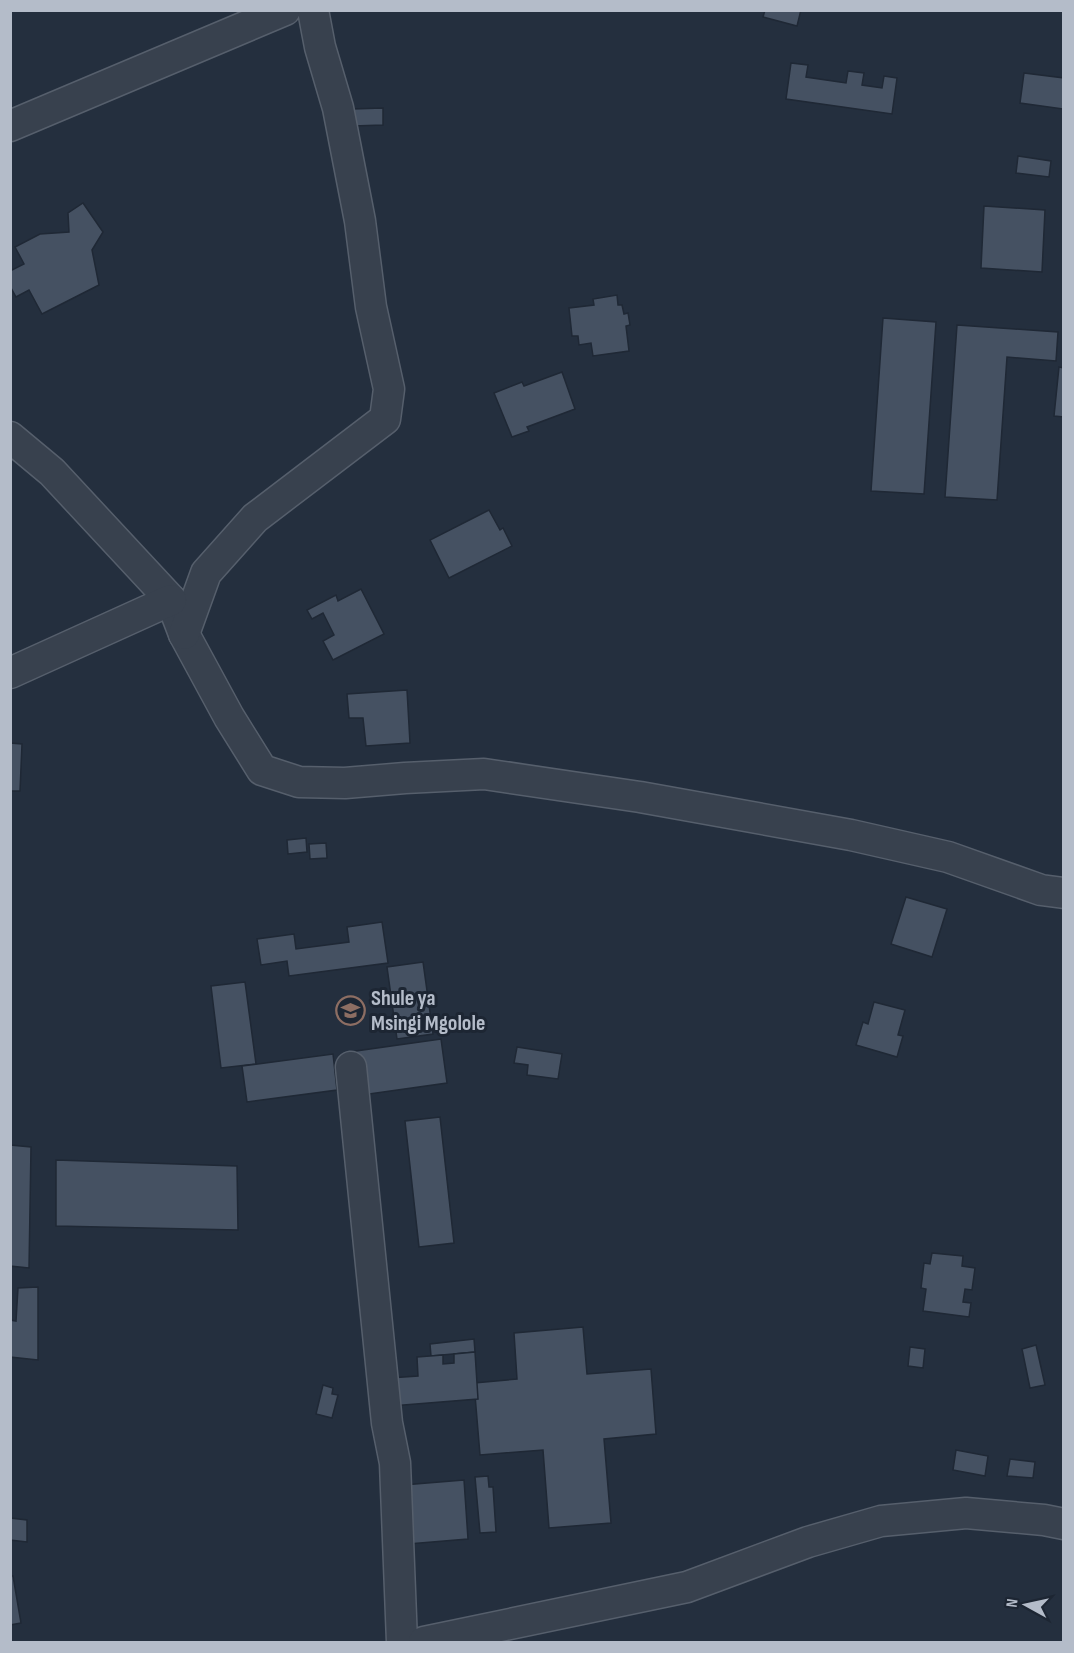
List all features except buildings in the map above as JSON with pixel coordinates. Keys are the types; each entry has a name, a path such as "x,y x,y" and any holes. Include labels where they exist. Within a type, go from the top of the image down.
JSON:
{"street":[{"path":"10,126 285,10"},
{"path":"184,634 206,573 255,518 385,418 389,390 371,307 360,221 338,108 320,47 313,10"},
{"path":"10,437 52,472 171,600 184,634 229,717 262,770 299,782 345,783 484,774 640,797 851,835 948,857 1041,890 1064,892"},
{"path":"10,673 171,600"},
{"path":"351,1067 387,1423 395,1463 402,1642"},
{"path":"424,1642 687,1587 808,1542 881,1521 966,1513 1064,1524"}],"place":[{"name":"Shule ya Msingi Mgolole","path":"350,1011"}]}
